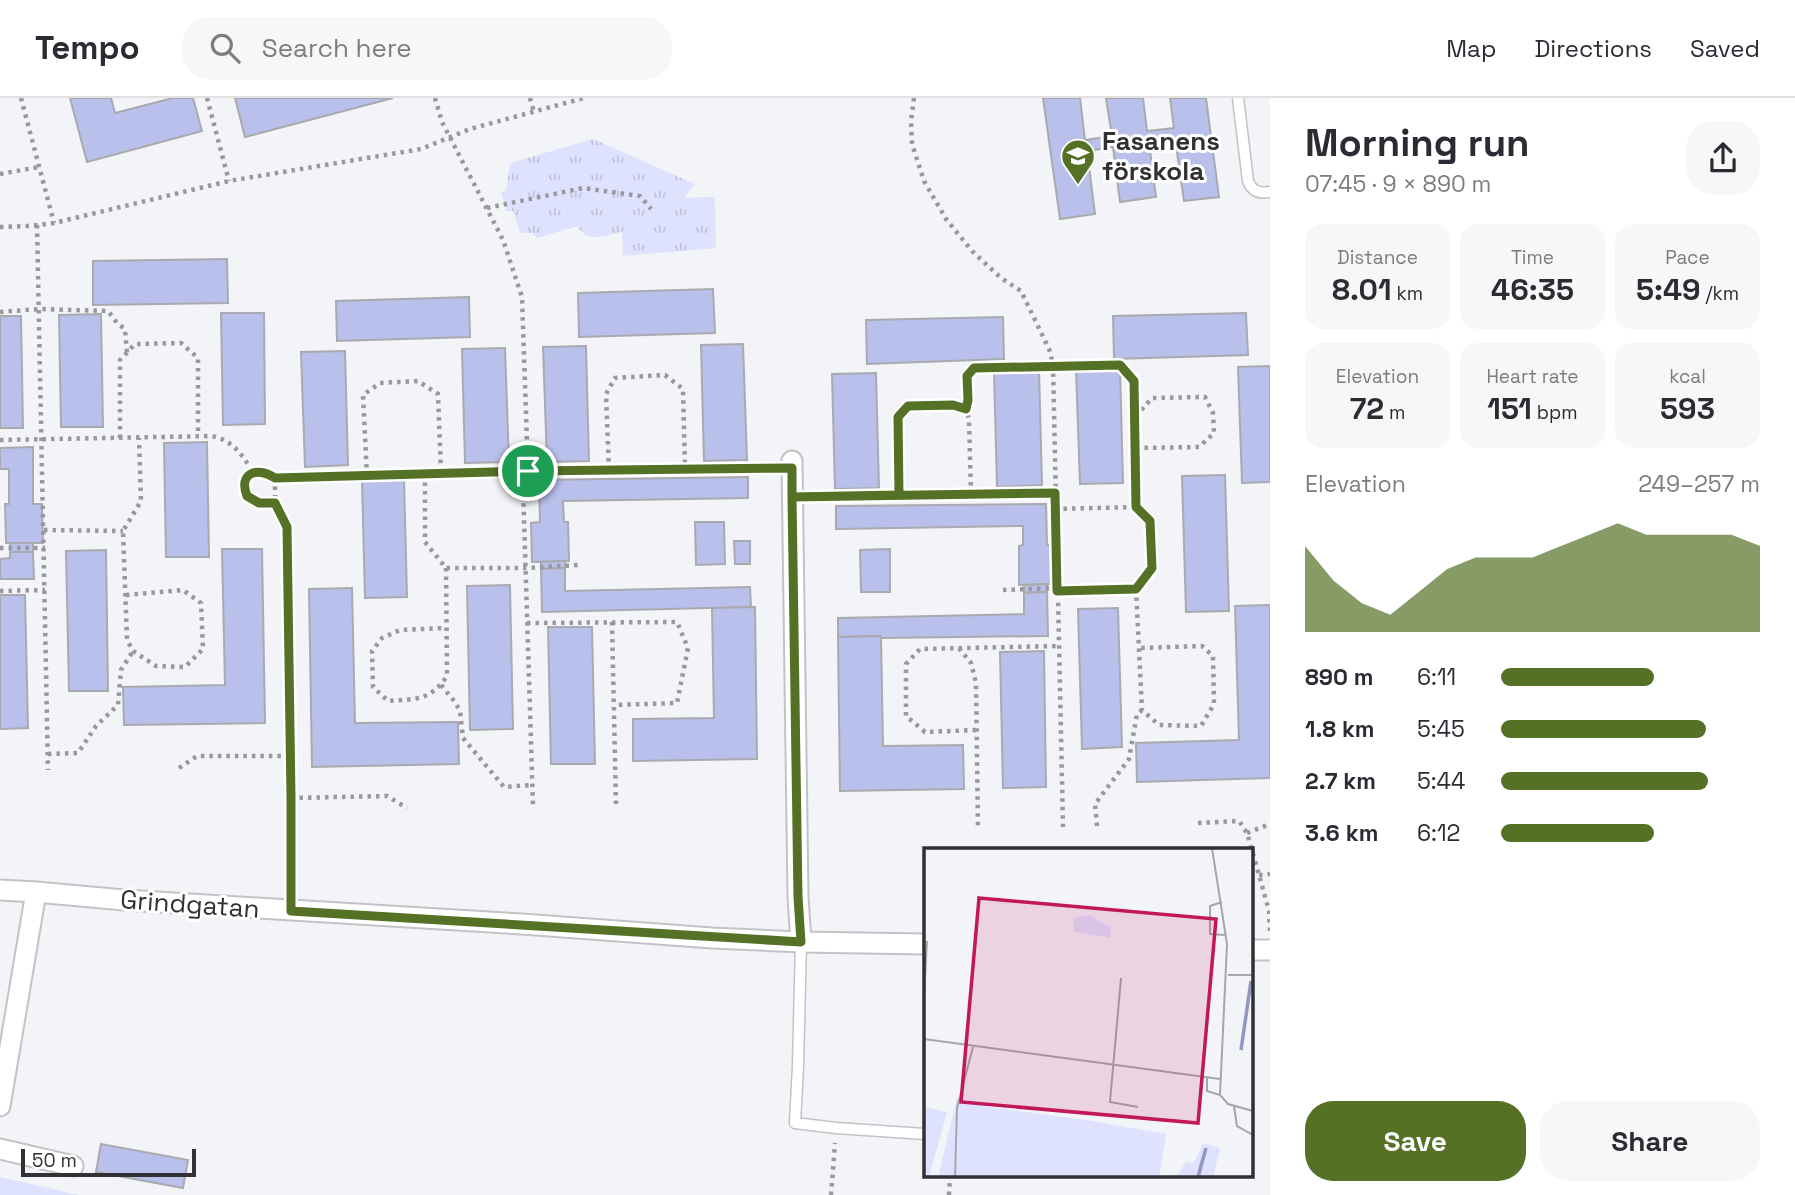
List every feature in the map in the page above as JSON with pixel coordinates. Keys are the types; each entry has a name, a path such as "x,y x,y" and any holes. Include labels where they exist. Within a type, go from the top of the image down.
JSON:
{"street":[{"path":"792,464 798,897 801,942"},
{"name":"Grindgatan","path":"0,890 291,911 801,942 924,944"},
{"path":"0,1106 36,892"},
{"path":"1252,950 1270,950"},
{"path":"0,1149 73,1166"}],"lane":[{"path":"1238,98 1248,181 1257,192 1270,192"},
{"path":"801,942 795,1123 924,1134"}],"path":[{"path":"21,98 54,223"},
{"path":"207,98 229,181"},
{"path":"435,98 443,122 503,240 522,297 528,471 523,487 533,806"},
{"path":"530,98 534,112"},
{"path":"0,227 54,223 229,181 421,149 470,129 584,98"},
{"path":"914,98 912,144 924,181 946,219 972,251 1001,278 1021,291 1049,349 1052,366 1063,827"},
{"path":"0,174 39,167"},
{"path":"487,208 583,188 640,196 651,209"},
{"path":"37,225 48,770"},
{"path":"0,312 40,309 108,311 125,329 127,353"},
{"path":"120,438 120,360 135,344 181,343 198,358 198,436"},
{"path":"971,494 969,419 966,409 967,376 974,368 1120,365 1134,381 1136,507 1150,521 1152,568 1136,589 1142,710 1159,725 1201,726 1214,704 1213,656 1202,646 1139,648"},
{"path":"608,470 606,394 615,378 665,375 683,389 685,468"},
{"path":"367,476 363,396 380,383 418,381 438,394 441,473"},
{"path":"1135,417 1152,398 1205,397 1213,413 1214,433 1199,447 1136,448"},
{"path":"899,495 898,417 908,406 953,405 966,409"},
{"path":"0,440 212,436 224,439 240,453 253,472"},
{"path":"126,595 183,590 201,604 202,649 185,667 156,666 133,651 127,640 123,531 141,501 139,438"},
{"path":"275,503 259,503 247,496 244,481 248,475 263,472 275,478 792,464"},
{"path":"425,474 425,542 446,568 447,676 438,688 420,699 388,701 373,687 372,651 382,638 400,630 446,628"},
{"path":"275,478 275,503 287,527 291,911"},
{"path":"792,497 1055,493"},
{"path":"1055,509 1136,507"},
{"path":"44,530 123,531"},
{"path":"0,548 45,548"},
{"path":"446,568 579,565"},
{"path":"1003,590 1136,589"},
{"path":"0,591 45,590"},
{"path":"612,622 616,805"},
{"path":"527,623 677,622 688,648 677,703 614,705"},
{"path":"976,730 925,732 906,716 906,664 920,649 1058,646"},
{"path":"960,648 971,663 976,683 978,830"},
{"path":"48,754 78,753 96,726 118,705 121,670 133,651"},
{"path":"441,685 460,711 463,738 504,787 532,785"},
{"path":"1097,826 1096,804 1129,759 1137,714 1142,710"},
{"path":"179,768 197,756 290,756"},
{"path":"291,798 387,796 407,808"},
{"path":"1198,823 1239,821 1247,833 1251,848"},
{"path":"1247,833 1270,824"},
{"path":"1252,850 1269,911 1270,934"},
{"path":"1259,875 1270,874"},
{"path":"831,1195 836,1128"}],"green space":[{"path":"593,139 695,184 684,198 715,197 716,248 623,256 622,231 603,237 591,237 577,226 537,238 532,233 520,233 513,211 507,211 501,193 506,190 510,163"},
{"path":"0,1177 79,1195 0,1195"}],"building":[{"path":"70,98 111,98 115,113 173,98 193,98 202,131 87,162"},
{"path":"235,98 393,98 245,137"},
{"path":"1043,98 1080,98 1085,140 1112,136 1106,98 1143,98 1147,131 1174,128 1170,98 1206,98 1219,197 1184,201 1175,139 1149,143 1156,197 1120,202 1113,147 1087,151 1095,214 1060,219"},
{"path":"227,259 228,303 93,305 93,261"},
{"path":"713,289 715,333 579,337 578,293"},
{"path":"469,297 470,337 337,341 336,301"},
{"path":"221,313 264,313 265,424 223,425"},
{"path":"1246,313 1248,355 1114,359 1113,316"},
{"path":"101,314 103,427 61,427 59,315"},
{"path":"0,316 21,316 23,428 0,428"},
{"path":"1003,317 1004,359 867,364 866,320"},
{"path":"743,344 747,460 704,461 701,345"},
{"path":"586,346 589,461 547,462 543,347"},
{"path":"505,348 509,462 465,463 462,349"},
{"path":"345,351 348,465 305,467 301,352"},
{"path":"1270,366 1270,482 1242,483 1238,367"},
{"path":"1039,369 1042,485 997,487 994,371"},
{"path":"1120,369 1123,483 1080,484 1076,370"},
{"path":"876,373 879,488 835,489 832,374"},
{"path":"207,442 209,557 166,557 164,443"},
{"path":"33,447 33,504 42,504 43,543 6,543 5,504 9,504 9,469 0,469 0,448"},
{"path":"1225,475 1229,611 1186,612 1182,476"},
{"path":"748,477 748,498 563,501 564,522 568,522 569,561 532,562 531,523 540,522 539,480"},
{"path":"404,480 407,597 365,598 362,481"},
{"path":"1046,504 1047,545 1054,545 1055,584 1019,585 1019,546 1023,545 1023,526 836,529 836,506"},
{"path":"695,522 724,522 725,564 696,565"},
{"path":"734,541 750,541 750,564 735,564"},
{"path":"10,543 33,543 33,552 10,552"},
{"path":"222,549 262,549 265,723 124,725 123,687 225,685"},
{"path":"890,549 890,592 861,592 860,550"},
{"path":"106,550 108,691 69,691 66,551"},
{"path":"10,552 33,552 34,579 0,579 0,559 10,558"},
{"path":"565,561 565,568 541,569 541,562"},
{"path":"565,568 565,591 750,587 751,607 542,612 541,569"},
{"path":"1047,584 1047,592 1024,593 1024,585"},
{"path":"510,585 513,729 470,730 467,586"},
{"path":"352,588 355,723 458,722 459,764 312,767 309,589"},
{"path":"1047,592 1048,636 838,637 838,618 1024,614 1024,593"},
{"path":"0,595 25,595 28,728 0,729"},
{"path":"1270,605 1270,778 1137,782 1136,743 1239,740 1235,606"},
{"path":"755,607 757,759 633,761 633,719 714,718 712,608"},
{"path":"1118,608 1122,747 1082,749 1078,609"},
{"path":"548,627 592,627 595,764 551,764"},
{"path":"881,636 883,746 963,745 964,789 840,791 838,637"},
{"path":"1044,651 1046,787 1003,788 1000,652"},
{"path":"101,1144 188,1160 183,1188 96,1172"}],"place":[{"name":"Fasanens förskola","path":"1078,186"}],"route":[{"path":"528,471 275,478 263,472 253,472 244,481 247,496 259,503 275,503 287,527 291,911 801,942 792,497 1055,493 1057,591 1136,589 1152,568 1150,521 1136,507 1134,381 1120,365 974,368 967,376 966,409 953,405 908,406 898,417 899,495 792,497 792,468 528,471"}]}
